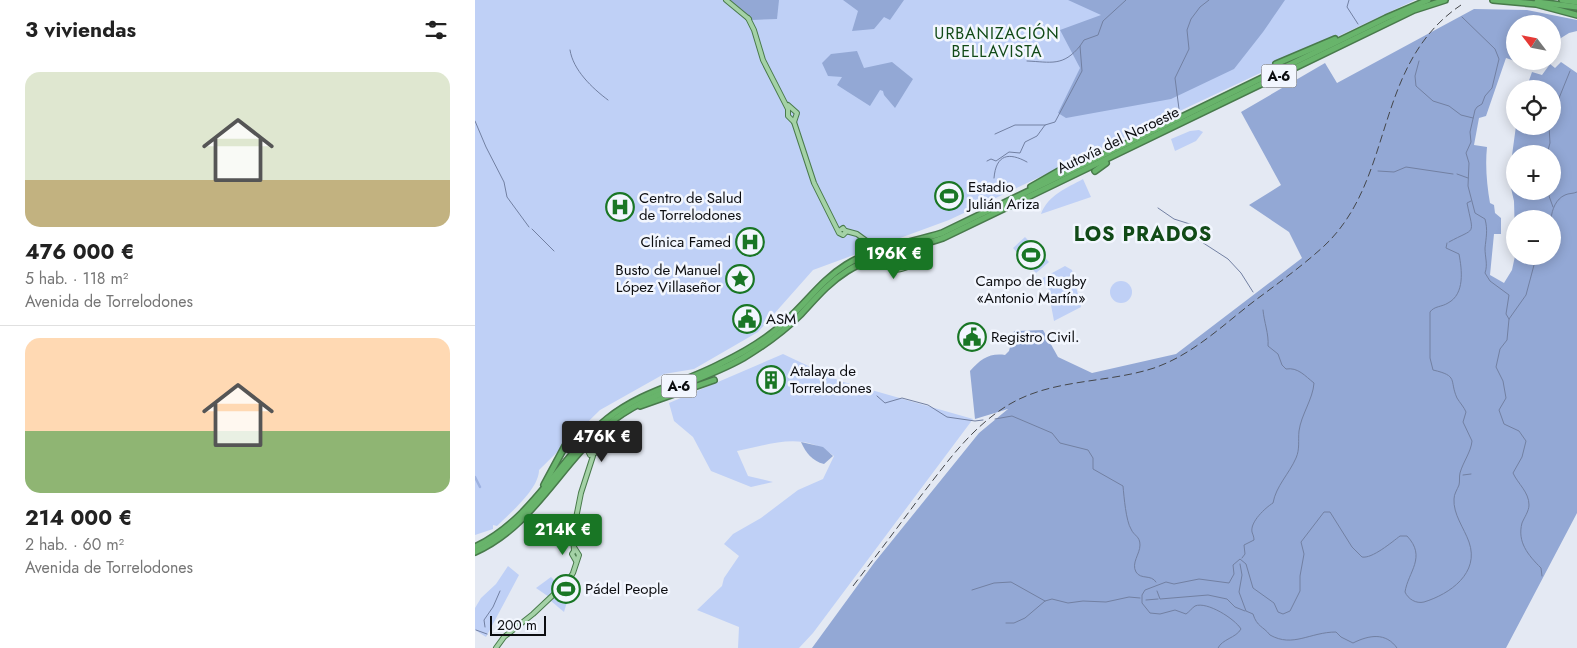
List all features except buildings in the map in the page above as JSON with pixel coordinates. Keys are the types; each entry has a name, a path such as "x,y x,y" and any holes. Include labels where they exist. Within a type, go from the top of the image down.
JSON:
{"highway":[{"name":"Autovía del Noroeste","path":"780,330 820,284 848,264 879,251 942,233 1345,38 1428,0"},
{"name":"Autovía del Noroeste","path":"475,547 510,525 536,499 598,426 623,406 654,390 722,364 765,340 780,330 824,288 854,267 882,254 943,238 1119,155 1414,10 1445,0"},
{"path":"1493,0 1536,4 1577,15"},
{"path":"1519,0 1577,7"},
{"path":"1562,0 1577,2"},
{"path":"1276,64 1334,39 1345,38"},
{"path":"1095,171 1119,155"},
{"path":"968,221 1080,159"},
{"name":"Autovía del Noroeste","path":"475,554 500,539 524,519 594,438 612,421 640,402 704,378 746,356 765,340"},
{"path":"594,438 639,407 714,380"},
{"path":"510,525 544,486 565,446"}],"main road":[{"path":"726,0 748,18 756,30 763,54 787,102 790,111 788,115 793,119 814,183 839,229 844,228 847,232 857,234 868,242 885,263 895,270 908,268 912,263"},
{"path":"748,18 754,30 763,60 790,111 797,113 793,119"},
{"path":"496,648 504,638 540,608 568,581 575,570 576,559 579,554 575,550 573,533 593,446 588,432"},
{"path":"589,469 598,446"}],"shaded area":[{"path":"475,0 1415,0 949,220 813,270 758,332 694,369 664,374 600,410 539,470 534,485 516,508 497,526 493,525 493,529 475,535"},
{"path":"730,0 779,0 777,19 752,20"},
{"path":"843,0 904,0 890,20 884,17 874,29 852,31 858,11"},
{"path":"1068,0 1285,0 1234,69 1171,99 1066,118 1058,113 1080,68 1060,30 1101,15"},
{"path":"1474,9 1527,10 1552,15 1506,15 1506,58 1486,116 1479,118 1474,145 1487,147 1486,161 1490,203 1494,205 1495,213 1501,218 1501,234 1494,234 1490,275 1504,283 1513,265 1561,265 1561,210 1514,210 1514,200 1561,200 1561,145 1513,145 1515,135 1561,135 1561,80 1529,80 1532,72 1542,75 1546,70 1561,70 1561,62 1577,73 1577,513 1506,648 812,648 874,563 979,433 1008,409 975,419 970,371 978,363 990,356 1005,355 1009,351 1014,331 1043,330 1058,357 1092,373 1176,354 1302,258 1289,232 1249,205 1281,185 1241,112 1325,63 1337,83"},
{"path":"1561,17 1577,20 1577,31 1561,38"},
{"path":"857,51 864,68 892,62 913,79 895,108 883,91 880,90 870,106 837,85 842,77 828,76 822,63 831,54"},
{"path":"1199,130 1203,132 1196,141 1175,151 1171,139 1190,131"},
{"path":"1083,179 1091,197 1041,214 1044,207 1053,197"},
{"name":"Campo de Rugby «Antonio Martín»","path":"1025,237 1049,262 1036,273 1013,248"},
{"path":"1065,266 1072,270 1081,307 1054,321 1048,289 1041,279"},
{"path":"1121,281 1129,284 1132,292 1129,300 1121,303 1113,300 1110,292 1113,284"},
{"path":"783,354 840,381 973,419 813,633 799,648 738,648 739,627 697,610 722,586 724,578 739,556 724,544 733,534 761,518 798,490 823,479 834,456 822,448 799,442 775,443 737,451 748,476 773,482 751,487 711,471 693,437 674,421 669,403"},
{"path":"801,442 823,447 833,456 824,464 820,463 810,456"},
{"path":"508,566 519,575 486,637 475,630 475,608 481,598 496,584"},
{"path":"551,577 560,586 549,597 536,588"},
{"name":"Pádel People","path":"574,578 564,612 551,601"}],"waterway":[{"path":"987,161 991,159 996,161 1009,152 1020,153 1025,142 1037,136 1045,125 1055,122 1082,71 1080,46 1084,40 1098,35 1103,21 1126,0"},
{"path":"1179,109 1175,78 1189,49 1187,30 1191,19 1200,7 1209,0"},
{"path":"1349,0 1347,7 1358,24"},
{"path":"1462,17 1495,49 1499,59 1492,88 1485,96 1482,104 1475,110 1470,132 1471,142 1466,153 1469,163 1468,186 1475,213 1485,219 1486,223 1485,273 1490,281 1509,295 1506,314 1509,319"},
{"path":"1027,61 1056,62 1068,57 1080,46"},
{"path":"570,50 579,71 608,100"},
{"path":"1419,61 1415,76 1416,86 1433,101 1449,106 1461,115 1473,118"},
{"path":"1561,93 1570,71"},
{"path":"475,121 504,182 507,197 529,227"},
{"path":"995,134 1015,125 1045,125"},
{"path":"1549,145 1550,135"},
{"path":"994,178 997,164 1005,157 1015,157 1027,162"},
{"path":"1378,171 1394,172 1406,167 1453,174"},
{"path":"1457,174 1468,178"},
{"path":"1553,210 1559,199 1567,194 1577,192"},
{"path":"1550,200 1553,207"},
{"path":"1449,242 1471,230 1467,203 1471,201"},
{"path":"1158,208 1174,219 1193,225 1191,235 1228,259 1241,273 1253,292"},
{"path":"532,229 554,251"},
{"path":"1218,648 1241,629 1233,620 1213,608 1200,605 1195,606 1186,614 1175,610 1160,614 1150,613 1142,603 1142,595 1145,590 1166,582 1174,584 1199,579 1229,583 1234,574 1233,565 1240,559 1246,564 1253,588 1274,603 1278,612 1283,614 1290,611 1300,591 1300,576 1304,554 1301,542 1324,512 1330,512 1352,547 1362,557 1376,553 1400,536 1407,536 1416,551 1416,558 1405,592 1415,602 1424,602 1444,594 1453,588 1466,572 1470,563 1471,553 1469,542 1455,510 1454,499 1459,485 1460,473 1472,441 1463,422 1466,412 1457,398 1452,380 1447,374 1433,370 1430,358 1430,312 1453,299 1460,288 1461,267 1459,254 1446,248 1447,243"},
{"path":"1534,265 1526,295 1509,319 1507,340 1500,349 1496,367 1503,381 1506,398 1499,410 1504,424 1519,431 1526,441 1522,457 1513,473 1529,500 1528,510 1522,523 1522,542 1528,553 1541,568 1542,576"},
{"path":"1242,558 1245,554 1244,545 1254,540 1253,524 1262,512 1273,503 1277,491 1296,458 1300,425 1312,395 1314,383 1298,371 1286,369 1282,365 1278,354 1268,346 1263,310"},
{"path":"877,396 885,403 902,398 928,405 947,417 975,421 983,420"},
{"path":"995,419 1012,416 1052,433 1060,443 1088,450 1093,458 1093,469 1123,486 1125,509 1129,525 1140,542 1135,562 1136,572 1156,582"},
{"path":"1463,475 1471,474"},
{"path":"475,477 480,487"},
{"path":"1240,564 1242,575 1239,592 1246,611 1253,614 1258,624 1270,635 1278,639 1294,640 1336,632 1353,643 1377,636 1388,639 1397,648"},
{"path":"972,590 994,583 1011,582 1045,601"},
{"path":"485,627 484,620 493,607 500,591"},
{"path":"1157,591 1160,599 1208,595 1227,599 1235,607 1245,611"},
{"path":"1006,623 1014,623 1025,618 1045,601 1052,599 1068,603 1083,601 1106,602 1129,597 1140,598"},
{"path":"1146,600 1158,599"},
{"path":"476,630 487,634"}],"railway":[{"path":"853,586 948,461 969,437 992,416 1022,398 1040,391 1135,373 1154,368 1181,356 1206,339 1323,247 1346,220 1363,189 1397,90 1412,59 1433,30 1461,5"}],"place":[{"name":"Estadio Julián Ariza","path":"949,196"},
{"name":"Centro de Salud de Torrelodones","path":"620,207"},
{"name":"Clínica Famed","path":"750,242"},
{"name":"Campo de Rugby «Antonio Martín»","path":"1031,255"},
{"name":"Busto de Manuel López Villaseñor","path":"740,279"},
{"name":"ASM","path":"747,319"},
{"name":"Registro Civil.","path":"972,337"},
{"name":"Atalaya de Torrelodones","path":"771,380"},
{"name":"Pádel People","path":"566,589"}],"district":[{"name":"URBANIZACIÓN BELLAVISTA","path":"997,42"},
{"name":"LOS PRADOS","path":"1143,234"}]}
